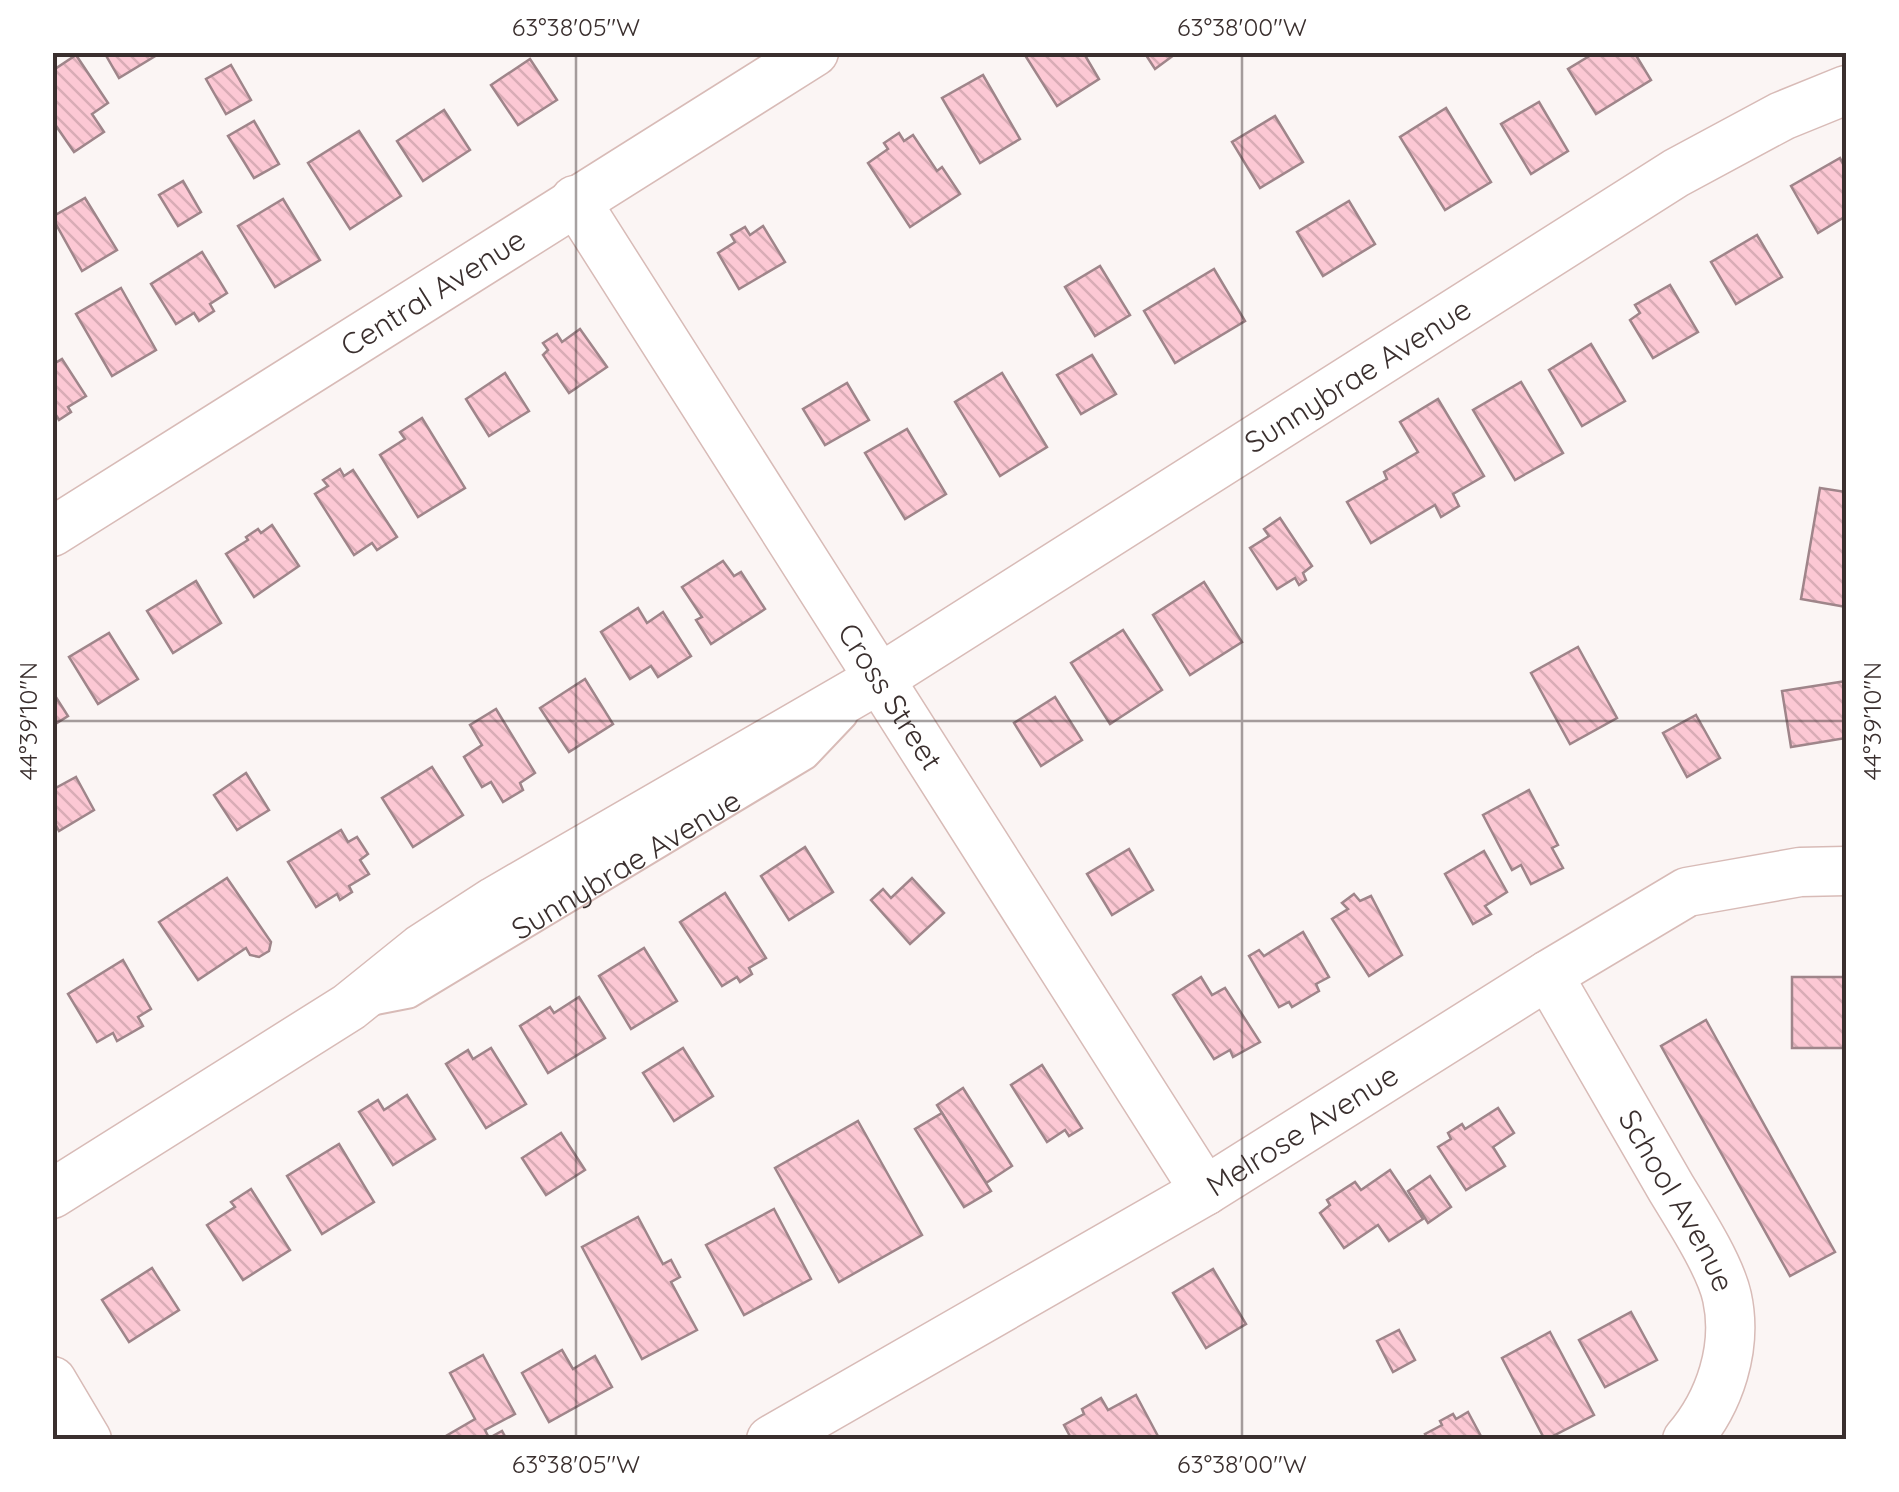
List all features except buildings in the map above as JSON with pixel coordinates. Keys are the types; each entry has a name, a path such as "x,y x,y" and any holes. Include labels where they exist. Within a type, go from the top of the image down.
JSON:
{"street":[{"name":"Central Avenue","path":"52,532 814,52"},
{"name":"Sunnybrae Avenue","path":"52,1194 349,1007 421,949 495,900 879,679 1676,173 1782,116 1846,90"},
{"name":"Cross Street","path":"575,200 1205,1191"},
{"name":"Melrose Avenue","path":"771,1440 1205,1191 1548,975 1688,892 1800,872 1846,871"},
{"name":"School Avenue","path":"1548,975 1697,1232 1727,1294 1730,1338 1722,1383 1687,1440"},
{"path":"52,1381 86,1440"}]}
